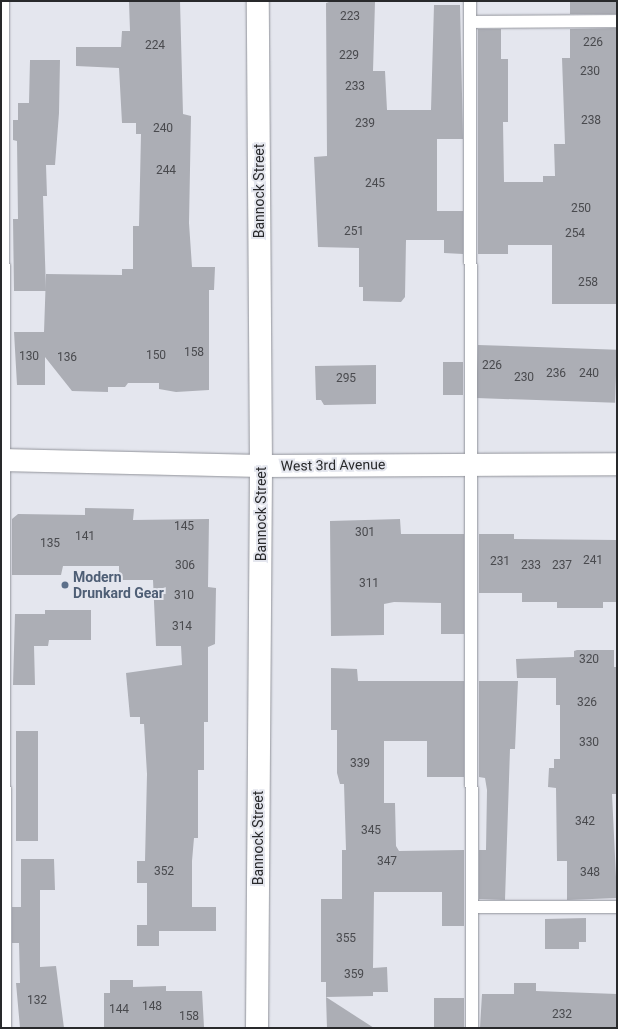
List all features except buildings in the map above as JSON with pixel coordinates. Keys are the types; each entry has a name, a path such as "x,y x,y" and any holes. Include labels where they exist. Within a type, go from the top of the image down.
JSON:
{"street":[{"name":"Bannock Street","path":"257,1028 261,466 258,1"},
{"name":"West 3rd Avenue","path":"3,460 261,466 473,462 617,464"}],"lane":[{"path":"4,1 3,460 5,1028"},
{"path":"470,1 473,462 472,1028"},
{"path":"470,22 617,21"},
{"path":"472,907 617,907"}],"place":[{"name":"Modern Drunkard Gear","path":"65,585"}]}
